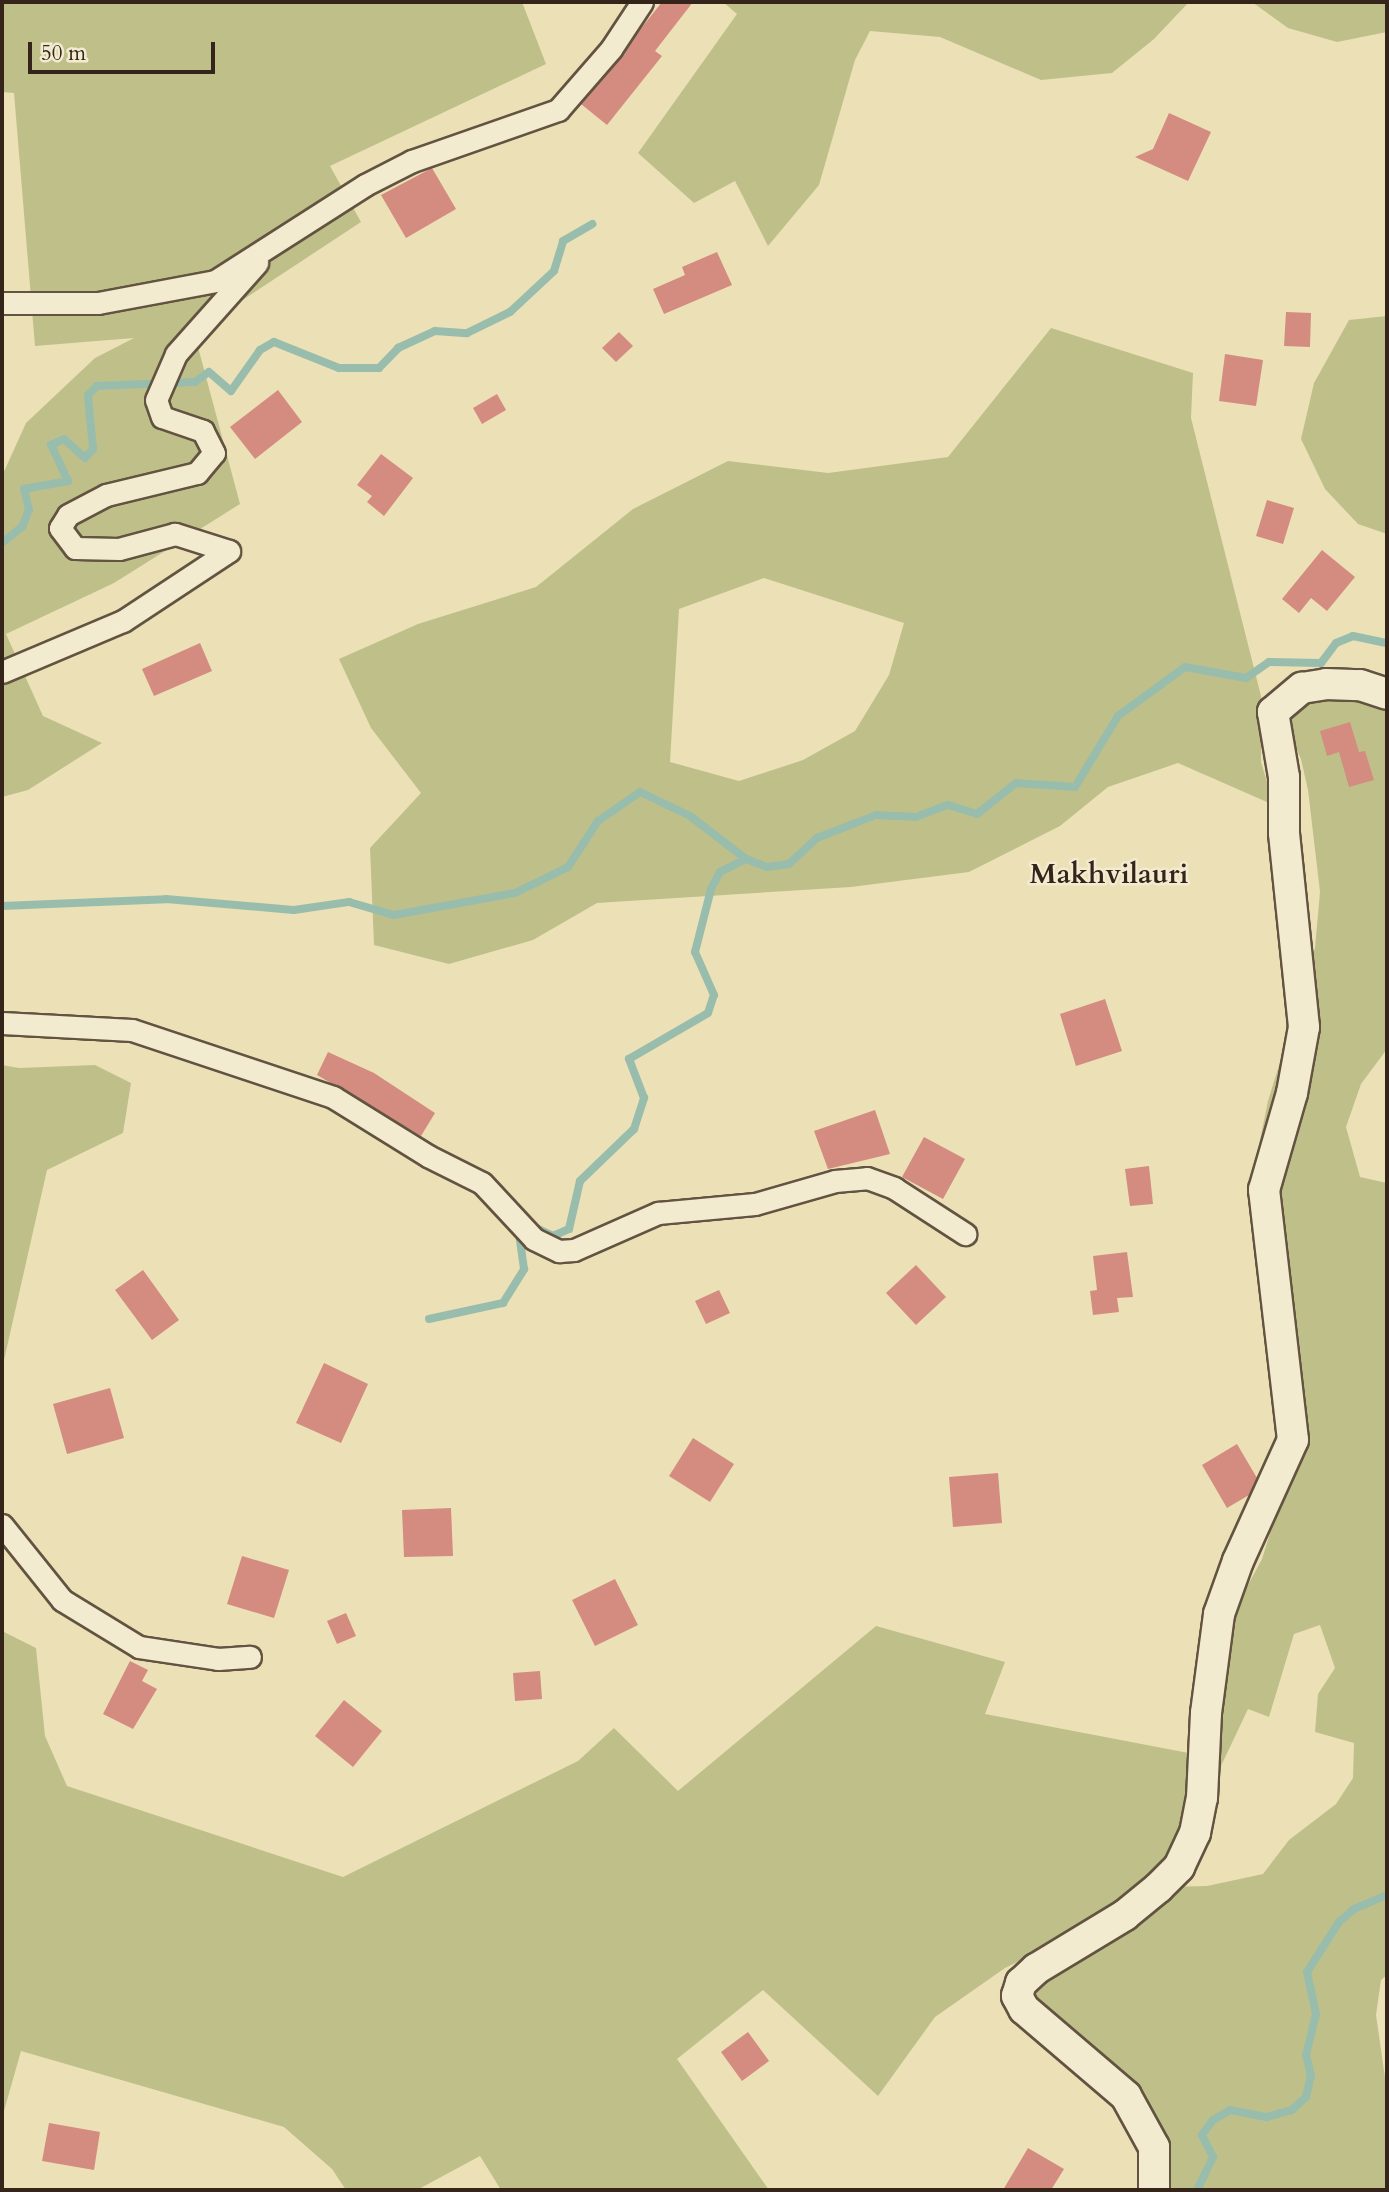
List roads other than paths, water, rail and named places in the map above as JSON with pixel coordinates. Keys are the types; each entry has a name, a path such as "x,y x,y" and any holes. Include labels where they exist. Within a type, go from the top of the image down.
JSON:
{"street":[{"path":"2,303 97,303 215,281 365,185 412,161 558,110 611,49 642,2"},
{"path":"2,672 122,621 229,551 176,534 119,549 75,548 60,528 68,514 106,495 197,473 214,453 203,431 162,417 156,400 176,354 272,246"},
{"path":"1154,2190 1154,2147 1126,2096 1024,2009 1017,1996 1021,1983 1036,1969 1125,1915 1158,1888 1179,1867 1195,1833 1202,1798 1206,1713 1219,1614 1238,1561 1293,1440 1264,1190 1292,1093 1304,1027 1284,833 1284,777 1273,712 1302,688 1326,684 1360,685 1387,694"},
{"path":"2,1023 132,1030 333,1097 482,1183 534,1239 559,1251 574,1250 658,1213 755,1204 835,1181 867,1178 894,1188 965,1234"},
{"path":"2,1525 62,1600 139,1647 218,1659 250,1657"}],"waterway":[{"path":"2,543 22,527 29,510 24,489 68,481 51,445 64,439 85,458 93,449 88,395 97,386 195,382 209,372 231,391 260,350 274,342 339,368 379,368 398,348 435,331 467,333 510,312 554,271 563,241 593,224"},
{"path":"2,906 166,899 294,910 349,902 394,915 515,893 568,867 598,821 640,792 690,816 746,859 767,867 789,864 817,838 876,815 916,817 948,805 977,814 1016,783 1075,787 1118,716 1185,667 1246,678 1269,662 1321,663 1336,643 1353,636 1387,643"},
{"path":"429,1319 503,1303 524,1269 520,1240 538,1229 553,1236 569,1229 580,1181 634,1129 644,1098 629,1059 708,1013 714,995 695,952 711,889 720,872 746,859"},
{"path":"1197,2190 1213,2157 1202,2135 1213,2120 1230,2110 1267,2117 1292,2110 1306,2097 1311,2076 1306,2055 1316,2014 1307,1972 1339,1922 1354,1909 1387,1895"}],"district":[{"name":"Makhvilauri","path":"1109,874"}]}
